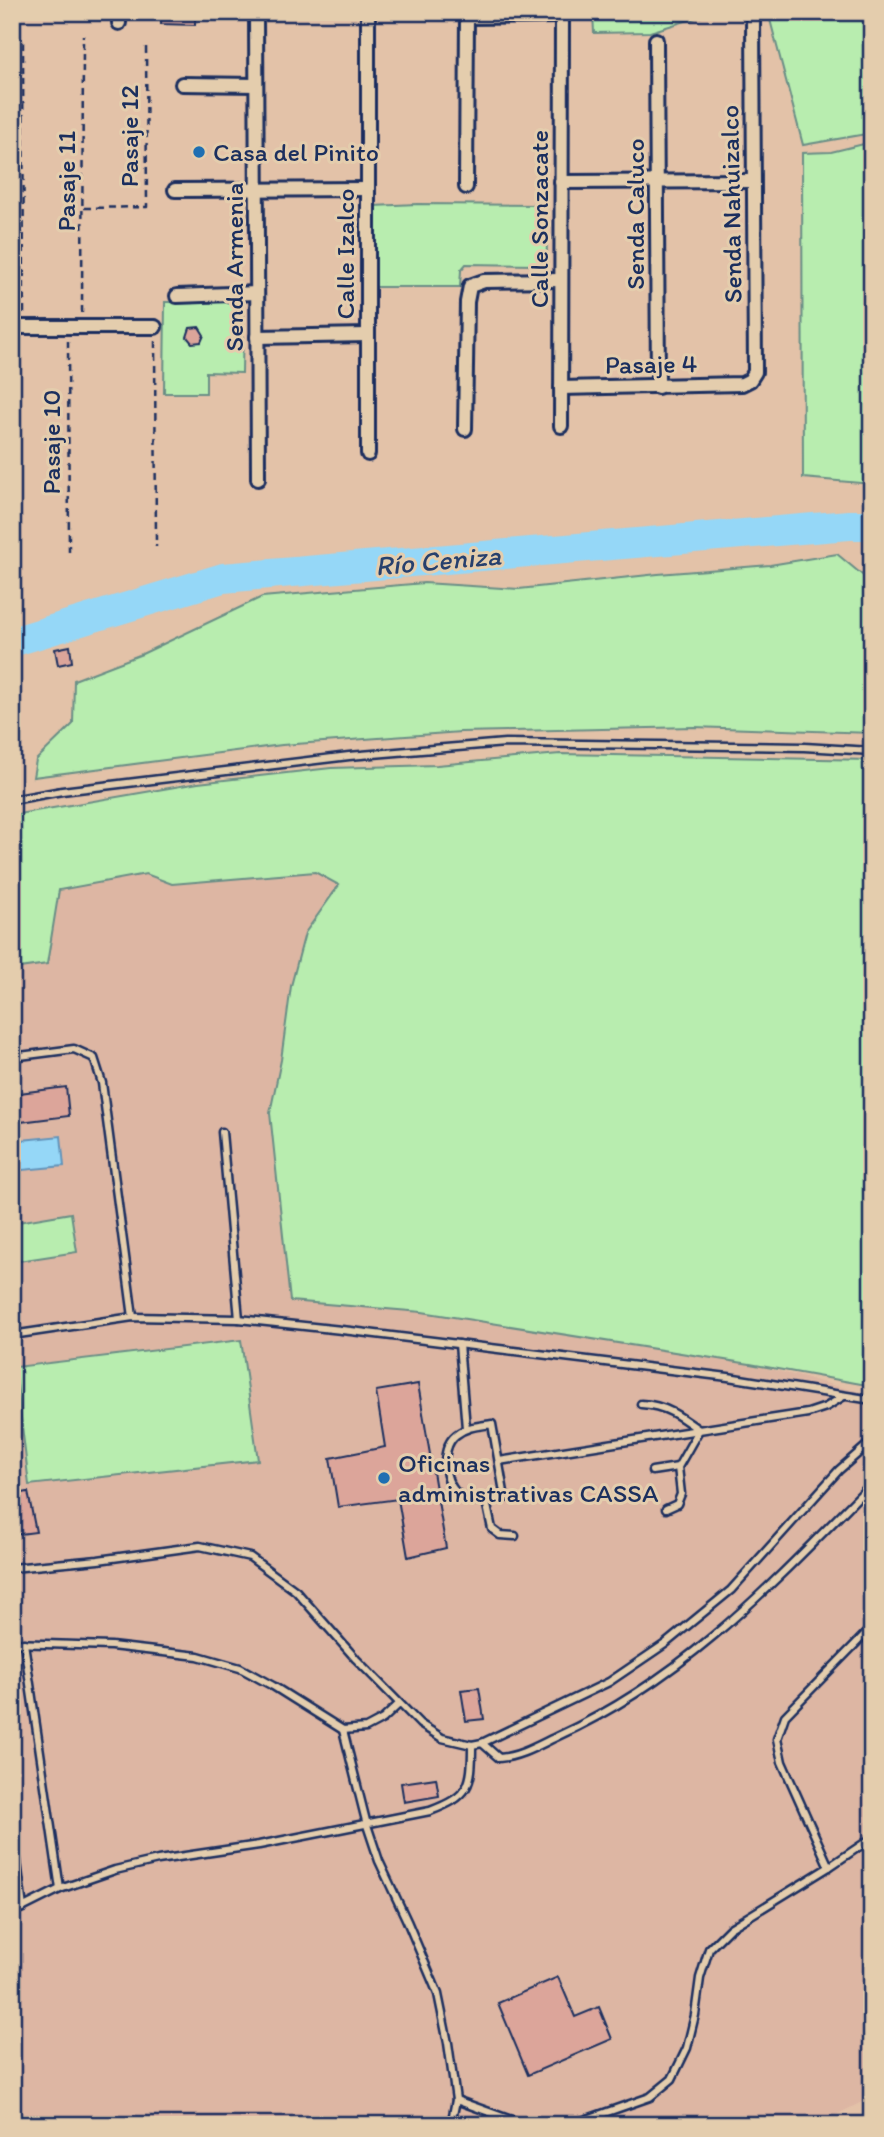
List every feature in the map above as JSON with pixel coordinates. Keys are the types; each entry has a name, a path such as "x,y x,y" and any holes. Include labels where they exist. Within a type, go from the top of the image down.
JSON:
{"street":[{"name":"Senda Armenia","path":"256,12 258,480"},
{"name":"Calle Izalco","path":"368,12 368,454"},
{"path":"466,187 467,15 562,14"},
{"name":"Calle Sonzacate","path":"561,426 562,14"},
{"name":"Senda Nahuizalco","path":"742,384 750,380 755,372 756,360 753,18"},
{"name":"Senda Caluco","path":"656,40 658,387"},
{"path":"182,84 256,85"},
{"path":"561,183 753,181"},
{"path":"175,190 368,189"},
{"path":"465,429 467,302 470,286 484,281 561,280"},
{"path":"177,296 257,293"},
{"path":"18,327 155,327"},
{"path":"257,337 368,335"},
{"name":"Pasaje 4","path":"561,388 742,384"}],"lane":[{"path":"12,800 62,791 349,756 505,743 804,747 872,751"},
{"path":"12,1057 75,1049 94,1058 102,1083 133,1317"},
{"path":"222,1132 239,1319"},
{"path":"12,1335 133,1317 239,1319 728,1377 872,1400"},
{"path":"459,1344 466,1428"},
{"path":"499,1461 808,1413 827,1407 844,1396"},
{"path":"641,1404 657,1404 675,1412 699,1430"},
{"path":"492,1424 505,1498 486,1501 465,1499 453,1488 446,1471 445,1452 453,1437 466,1428 492,1424"},
{"path":"666,1509 677,1504 681,1494 678,1467 699,1430"},
{"path":"12,1568 200,1546 250,1557 296,1591 356,1659 420,1724 442,1738 471,1745 482,1744 609,1682 665,1644 731,1590 839,1470 872,1440"},
{"path":"652,1471 678,1467"},
{"path":"482,1744 499,1758 511,1757 572,1730 625,1702 677,1666 753,1603 872,1483"},
{"path":"486,1501 492,1529 500,1535 515,1536"},
{"path":"829,1867 782,1762 777,1739 785,1716 872,1627"},
{"path":"12,1643 111,1646 198,1656 240,1668 343,1730 366,1728 383,1719 399,1704"},
{"path":"24,1643 60,1889"},
{"path":"343,1730 379,1861 438,1994 456,2100 451,2125"},
{"path":"12,1913 60,1889 115,1870 158,1860 367,1825 450,1804 465,1793 472,1774 471,1745"},
{"path":"12,1822 23,1908"},
{"path":"565,2125 650,2097 672,2079 687,2048 700,1978 709,1949 730,1928 872,1838"},
{"path":"456,2100 514,2121 537,2125"}],"path":[{"name":"Pasaje 11","path":"82,327 83,35"},
{"path":"18,327 23,42"},
{"name":"Pasaje 12","path":"83,208 147,207 146,43"},
{"name":"Pasaje 10","path":"68,327 69,556"},
{"path":"155,327 156,547"}],"shaded area":[{"path":"316,872 339,885 305,933 291,986 281,1060 270,1113 290,1301 422,1312 750,1364 872,1395 872,2097 816,2125 12,2125 12,969 47,963 59,890 147,874 172,884"}],"green space":[{"path":"593,12 715,12 650,32 594,33"},
{"path":"768,12 872,12 872,133 803,145"},
{"path":"872,142 872,484 803,478 802,153 831,152"},
{"path":"546,205 547,258 537,265 466,264 461,270 460,287 373,287 373,206"},
{"path":"165,302 239,304 243,317 242,373 206,372 206,393 164,393"},
{"path":"837,554 872,583 872,733 694,727 461,732 282,745 33,777 36,760 73,724 74,680 142,654 262,597 424,583 519,589 770,565"},
{"path":"560,754 872,760 872,1384 422,1312 290,1301 270,1113 281,1060 291,986 305,933 339,885 315,872 172,884 146,874 59,890 47,964 12,969 12,815 198,783 331,768 437,765"},
{"path":"71,1213 77,1252 12,1262 12,1223"},
{"path":"241,1340 258,1460 29,1485 15,1367"}],"water":[{"path":"61,1136 64,1166 12,1171 12,1141"}],"building":[{"path":"162,12 195,12 195,25 161,24"},
{"path":"199,327 204,335 201,342 192,343 187,337 190,328"},
{"path":"70,646 72,662 58,665 55,649"},
{"path":"66,1087 69,1116 12,1123 12,1094"},
{"name":"Oficinas administrativas CASSA","path":"418,1384 446,1548 408,1557 398,1499 338,1507 330,1458 385,1447 376,1391"},
{"path":"28,1492 36,1532 12,1535 12,1495"},
{"path":"479,1688 484,1719 466,1721 461,1690"},
{"path":"436,1778 439,1796 404,1802 401,1783"},
{"path":"558,1977 575,2017 599,2007 612,2039 528,2075 498,2003"}],"waterway":[{"name":"Río Ceniza","path":"12,642 223,578 872,525"}],"place":[{"name":"Casa del Pinito","path":"199,152"},
{"name":"Oficinas administrativas CASSA","path":"384,1478"}]}
